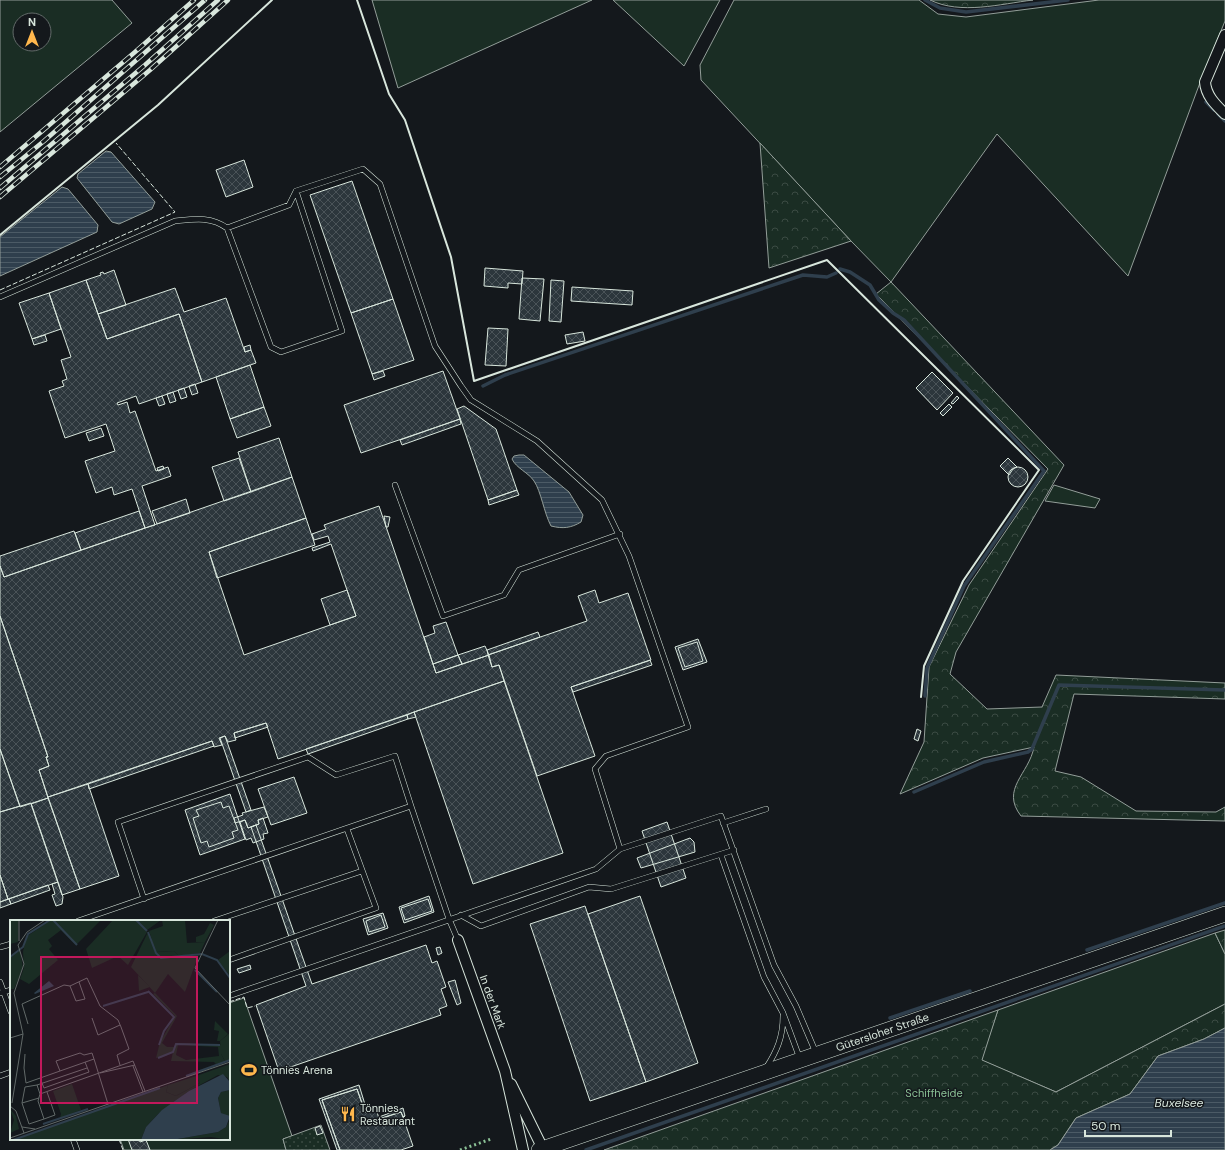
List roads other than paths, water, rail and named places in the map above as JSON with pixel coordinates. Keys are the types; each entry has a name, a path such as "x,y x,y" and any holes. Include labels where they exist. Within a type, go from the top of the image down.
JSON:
{"main road":[{"name":"Gütersloher Straße","path":"541,1149 1225,914"}],"street":[{"path":"1225,35 1205,82 1206,90 1214,103 1225,114"},
{"name":"In der Mark","path":"458,940 505,1071 541,1149"},
{"name":"In der Mark","path":"505,1071 523,1150"}],"lane":[{"path":"227,228 289,205 296,191 363,169 380,184 435,346 471,400 537,441 602,500 620,534 688,727 606,756 595,769 620,849"},
{"path":"0,297 175,221 202,218 219,222 227,228 271,346 281,352 342,331 296,191"},
{"path":"395,485 443,616 504,595 519,570 620,534"},
{"path":"144,899 118,822 308,757 336,775 395,756 449,919 458,940"},
{"path":"81,920 411,806"},
{"path":"723,823 766,809"},
{"path":"230,996 596,868 620,849 721,816 774,965 796,1006 817,1054"},
{"path":"230,960 376,908 347,829"},
{"path":"461,915 481,926 589,887 611,889 734,850"},
{"path":"721,854 764,977 783,1013 801,1060"},
{"path":"217,920 362,871"},
{"path":"0,947 10,944"},
{"path":"0,982 2,993 10,1010"},
{"path":"763,1072 774,1057 782,1037 783,1013"},
{"path":"0,1076 10,1072"},
{"path":"73,1140 77,1150"}],"water":[{"path":"106,151 111,152 155,202 152,209 119,224 112,222 77,178 78,174"},
{"path":"62,187 68,189 98,225 97,232 0,276 0,237"},
{"path":"524,455 569,492 583,515 581,522 574,526 567,527 551,526 546,515 539,490 534,481 516,465 512,459 514,456"},
{"name":"Buxelsee","path":"1225,1028 1225,1150 1050,1150 1058,1145 1076,1118 1130,1094 1158,1056 1204,1039"}],"waterway":[{"path":"925,0 940,8 966,12 1068,0"},
{"path":"1206,102 1214,110"},
{"path":"1218,114 1225,121"},
{"path":"840,269 850,272 870,285 879,300 893,313 904,320 1044,471 964,586 927,668 925,696"},
{"path":"483,386 505,375 803,275 827,277 836,273"},
{"path":"914,792 984,762 1028,752 1032,749 1059,685 1225,690"},
{"path":"1087,950 1225,903"},
{"path":"586,1150 1225,926"},
{"path":"890,1018 970,991"}],"railway":[{"path":"0,167 194,0"},
{"path":"0,177 44,141 205,0"},
{"path":"0,188 145,65 218,0"},
{"path":"0,197 150,70 228,0"}],"place":[{"name":"Tönnies Arena","path":"249,1070"},
{"name":"Tönnies Restaurant","path":"348,1114"}],"park label":[{"name":"Schiffheide","path":"934,1093"}]}
